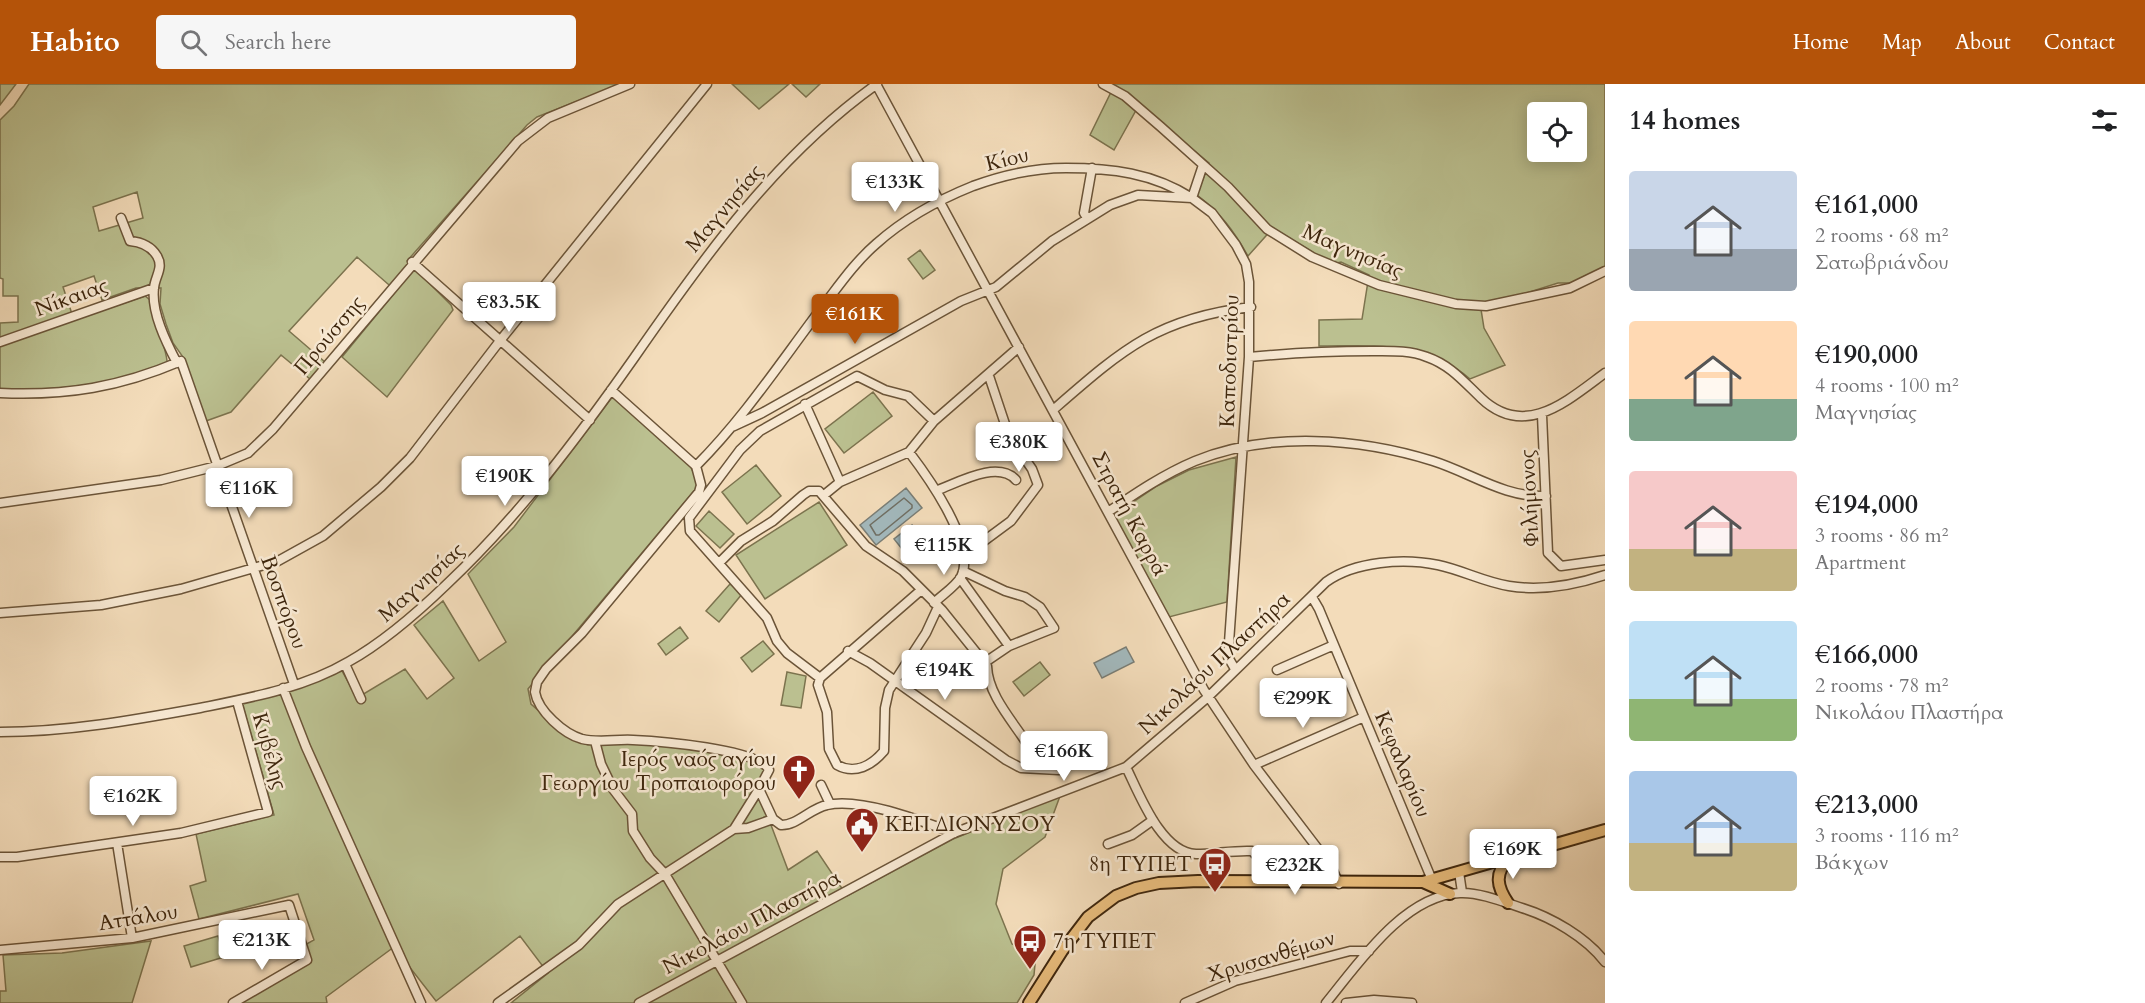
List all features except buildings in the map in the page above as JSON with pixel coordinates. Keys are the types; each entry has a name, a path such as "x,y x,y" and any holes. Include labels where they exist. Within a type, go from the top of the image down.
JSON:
{"main road":[{"path":"1029,1003 1075,932 1101,905 1116,896 1159,883 1267,881 1339,884 1428,881 1605,830"},
{"path":"1508,903 1501,892 1498,879 1502,866 1511,857"},
{"path":"1428,881 1449,894"}],"street":[{"name":"Προύσσης","path":"0,503 161,480 217,466 248,453 262,442 412,262 531,129 548,118 630,84"},
{"path":"0,613 101,605 253,570 302,550 330,531 381,487 410,458 499,342 707,84"},
{"name":"Μαγνησίας","path":"0,732 88,726 237,701 283,688 345,664 393,632 484,550 541,485 590,420 697,268 764,186 829,122 876,84"},
{"name":"Στρατή Καρρά","path":"876,84 1208,696 1254,765 1331,866 1339,884"},
{"name":"Μαγνησίας","path":"1103,84 1132,101 1203,165 1267,229 1326,264 1398,291 1456,304 1494,305 1570,288 1605,271"},
{"path":"734,426 762,413 961,302 1002,283 1052,241 1118,201 1138,195 1192,198 1203,165"},
{"path":"1087,218 1084,213 1092,168"},
{"name":"Κίου","path":"696,466 734,426 861,259 894,229 940,201 979,184 1021,172 1092,168 1148,177 1172,186 1192,198"},
{"name":"Καποδιστρίου","path":"1192,198 1212,213 1242,255 1249,282 1251,308 1249,357 1228,657 1235,669"},
{"name":"Βοσπόρου","path":"121,218 130,241 146,245 157,256 160,267 154,288 161,327 179,362 294,684"},
{"path":"412,262 499,342 590,420"},
{"name":"Νίκαιας","path":"0,342 154,288"},
{"path":"1053,410 1110,361 1147,337 1199,315 1251,308"},
{"path":"824,495 840,482 909,452 934,421 989,376 1019,347"},
{"path":"1249,357 1317,350 1404,351 1426,356 1451,368 1482,399 1497,410 1520,415 1542,415 1555,409 1605,373"},
{"path":"0,393 49,392 118,385 179,362"},
{"path":"820,678 787,653 777,641 767,618 690,531 688,518 740,450 770,424 861,376 885,390 908,396 934,421"},
{"path":"965,555 1011,521 1038,485 1032,469 1009,436 989,376"},
{"path":"498,1003 579,945 618,904 734,829 759,789 768,768 748,757 673,742 580,739 558,725 536,697 535,687 546,669 582,633 699,492 701,485 696,466 611,390"},
{"path":"805,404 840,482"},
{"name":"Φιλήμονος","path":"1542,415 1548,553 1561,566 1605,560"},
{"path":"1108,512 1175,471 1196,461 1243,448 1319,442 1381,449 1437,462 1506,491 1528,497 1546,496"},
{"path":"909,452 938,490 965,555 961,574 936,605 926,633 893,681 885,708 884,751 871,764 848,770 837,765 831,756 826,712 818,685 820,678 848,651 920,591"},
{"path":"938,490 997,471 1010,473 1016,480"},
{"path":"719,563 741,541 773,521 802,495 814,490 824,495 854,534 873,551 903,571 936,605 984,663 1005,713 1040,768"},
{"name":"Νικολάου Πλαστήρα","path":"639,1003 954,833 1126,767 1208,696 1335,576 1364,567 1392,562 1440,565 1486,582 1512,586 1578,583 1605,575"},
{"path":"961,574 1025,597 1040,607 1054,628 1009,646 984,663"},
{"path":"961,574 1009,646"},
{"name":"Κεφαλαρίου","path":"1312,597 1364,717 1428,881"},
{"path":"1277,670 1334,645"},
{"path":"848,651 1006,760 1022,768 1059,770 1075,757"},
{"path":"345,664 361,699"},
{"path":"283,688 306,747 416,988 417,1002"},
{"name":"Κυβέλης","path":"117,843 182,833 268,812 237,701"},
{"path":"1254,765 1364,717"},
{"path":"595,741 601,764 613,789 632,814 633,831 650,858 665,874 742,1003"},
{"path":"1126,767 1153,820 1173,843 1193,854 1252,851 1263,862 1267,881"},
{"path":"821,785 830,804"},
{"path":"759,789 772,819 785,825 816,808 830,804 896,812 954,833"},
{"path":"734,829 748,828 772,819"},
{"path":"1108,844 1132,835 1153,820"},
{"path":"0,857 17,857 117,843 132,938"},
{"path":"1459,872 1462,892"},
{"path":"1326,1003 1396,922 1449,894 1462,892 1535,912 1576,935 1605,962"},
{"name":"Αττάλου","path":"0,950 132,938 289,904 307,958 305,962 233,1003"},
{"name":"Χρυσανθέμων","path":"1185,1003 1235,981 1350,951 1369,951"},
{"path":"1346,1003 1374,1000 1412,1003"}],"green space":[{"path":"0,84 16,84 0,105"},
{"path":"29,84 621,84 537,117 527,125 407,261 451,305 453,310 387,397 342,357 396,291 357,257 289,331 325,362 310,379 281,355 231,412 206,421 183,357 173,343 166,324 160,304 161,288 136,288 102,300 94,276 63,287 74,320 145,296 150,300 167,364 106,382 64,388 0,389 0,323 18,322 18,296 3,296 3,279 0,278 0,120 14,106","holes":["137,192 143,218 99,231 93,207"]},
{"path":"732,84 789,84 759,109"},
{"path":"792,84 820,84 806,97"},
{"path":"1107,84 1605,84 1605,267 1573,283 1558,283 1514,297 1480,303 1484,328 1505,365 1470,379 1453,366 1417,351 1380,346 1319,346 1319,320 1362,319 1369,275 1341,262 1332,264 1273,228 1248,256 1226,223 1197,195 1209,163 1139,105 1114,150 1090,135 1113,88"},
{"path":"920,250 935,270 923,279 908,259"},
{"path":"873,392 892,416 844,453 825,429"},
{"path":"613,396 689,463 699,485 528,689 531,704 570,738 588,745 653,743 701,749 759,763 767,769 757,788 788,870 817,851 847,896 953,839 1060,796 1045,837 1003,869 996,904 1012,944 1036,954 1034,975 1017,1003 511,1003 548,973 520,936 436,1001 394,947 326,997 327,1003 230,1003 305,960 301,947 314,940 298,894 199,919 190,886 206,881 196,834 274,815 242,703 342,671 357,698 405,669 427,699 454,678 414,625 443,601 479,661 506,642 468,574 514,527"},
{"path":"1236,457 1227,602 1169,617 1114,515 1157,486 1189,470"},
{"path":"756,465 781,496 747,524 722,492"},
{"path":"819,502 847,545 765,599 736,555"},
{"path":"709,511 734,534 720,548 696,526"},
{"path":"730,584 742,594 719,622 706,611"},
{"path":"680,627 688,638 666,655 658,644"},
{"path":"763,641 774,654 752,672 741,658"},
{"path":"1040,662 1050,675 1024,696 1013,682"},
{"path":"787,672 806,676 801,708 781,705"},
{"path":"218,936 224,957 191,967 184,946"},
{"path":"151,941 132,1003 0,1003 0,991 6,991 3,955 62,953"}],"water":[{"path":"906,488 922,508 876,545 860,525"},
{"path":"912,525 919,535 902,549 894,539"},
{"path":"1126,647 1134,662 1102,678 1094,663"}],"place":[{"name":"Ιερός ναός αγίου Γεωργίου Τροπαιοφόρου","path":"799,800"},
{"name":"ΚΕΠ ΔΙΟΝΥΣΟΥ","path":"862,853"},
{"name":"8η ΤΥΠΕΤ","path":"1215,893"},
{"name":"7η ΤΥΠΕΤ","path":"1030,970"}]}
